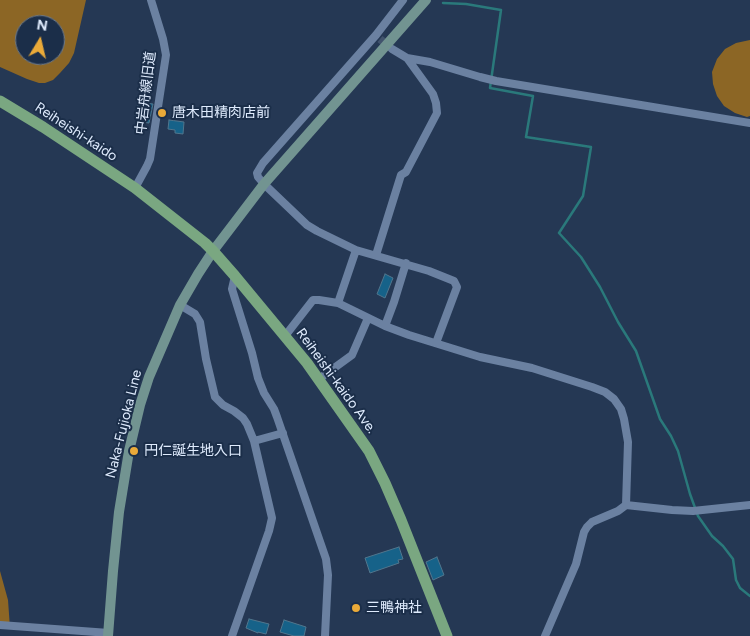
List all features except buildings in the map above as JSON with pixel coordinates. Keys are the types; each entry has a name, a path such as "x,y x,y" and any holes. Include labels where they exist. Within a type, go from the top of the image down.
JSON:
{"main road":[{"name":"Naka-Fujioka Line","path":"109,634 119,512 129,451 149,377 180,305 198,274 264,184 426,0"},
{"name":"Reiheishi-kaido","path":"0,101 135,188"},
{"name":"Reiheishi-kaido Ave.","path":"135,188 214,251 319,379 361,439 401,520 447,636"}],"street":[{"name":"中岩舟線旧道","path":"135,188 150,158 166,55 151,0"},
{"path":"403,0 378,37 257,173 264,184 307,226 356,250 444,276 454,281 457,285 436,343"},
{"path":"392,49 407,58 430,62 496,81 750,123"},
{"path":"376,255 400,175 406,172 437,113 433,94 407,58"},
{"path":"338,303 356,250"},
{"path":"385,326 406,264"},
{"path":"235,276 232,289 250,345 258,378 283,432 326,559 328,575 324,636"},
{"path":"285,336 313,300 338,303 385,326 409,335 480,357 532,368 592,386 614,399 621,409 628,442 626,504 618,511 592,522 587,527 576,564 546,636"},
{"path":"180,305 194,314 200,322 215,397 223,405 243,418 247,424 254,441 272,518 232,636"},
{"path":"319,379 352,354 368,318"},
{"path":"254,441 283,432"},
{"path":"626,504 687,511 750,505"},
{"path":"0,625 109,634"}],"shaded area":[{"path":"0,0 86,0 74,53 69,63 53,80 39,83 0,67"},
{"path":"750,40 750,116 747,117 735,113 724,106 717,96 712,72 717,59 725,49 736,43"},
{"path":"0,571 8,600 10,628 0,626"}],"waterway":[{"path":"443,3 466,4 501,10 490,88 533,96 526,137 591,147 583,196 559,233 581,257 636,351 660,419 678,451 698,516 712,536 733,559 736,580 740,588 750,596"}],"tunnel":[{"path":"380,39 391,48"}],"place":[{"name":"唐木田精肉店前","path":"162,113"},
{"name":"円仁誕生地入口","path":"134,451"},
{"name":"三鴨神社","path":"356,608"}]}
